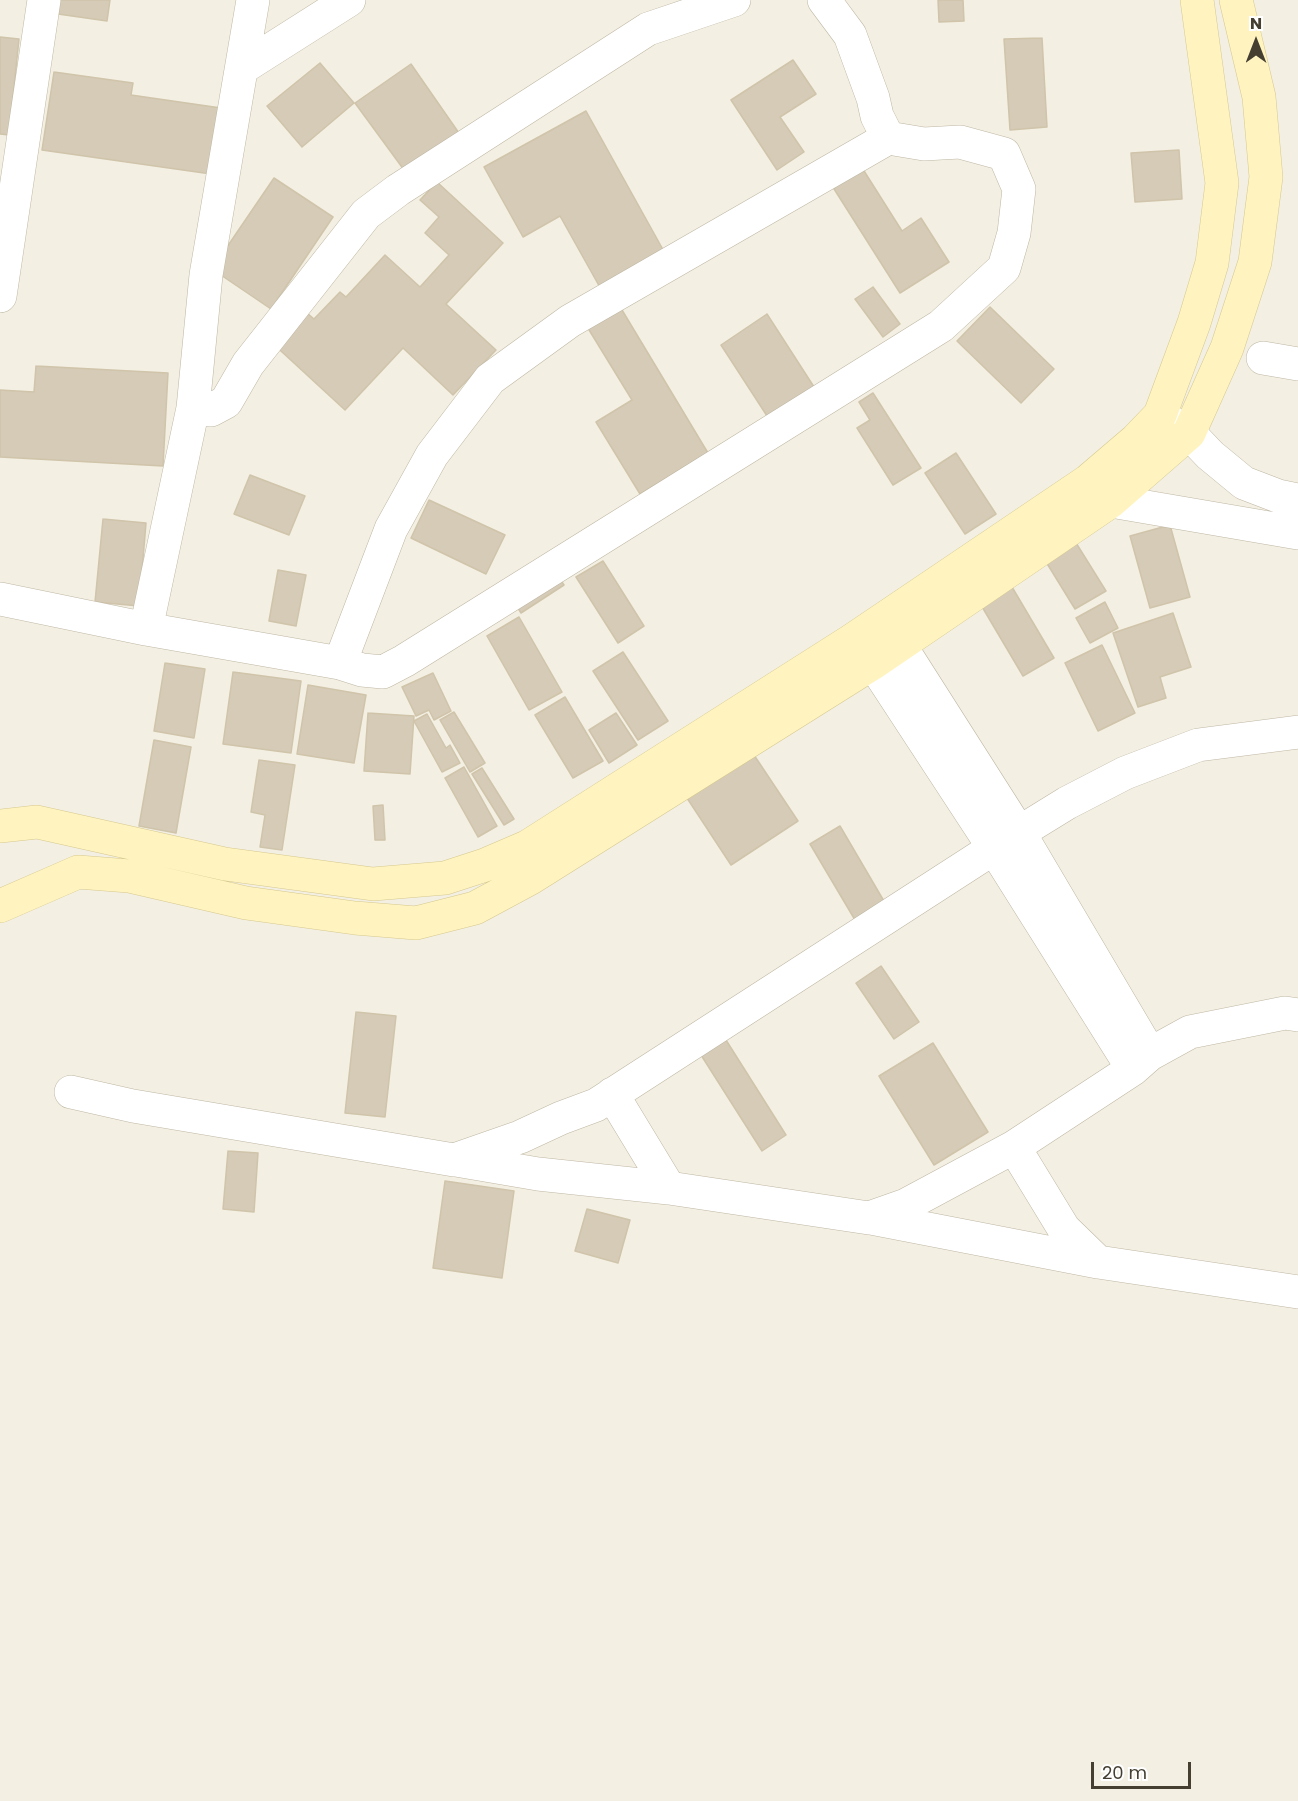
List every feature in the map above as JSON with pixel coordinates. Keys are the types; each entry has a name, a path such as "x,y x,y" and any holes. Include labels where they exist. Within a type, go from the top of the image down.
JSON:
{"street":[{"path":"0,296 44,0"},
{"path":"146,629 193,408 206,275 253,0"},
{"path":"242,68 349,0"},
{"path":"193,408 212,410 226,402 248,364 366,214 398,190 648,29 734,0"},
{"path":"824,0 850,35 873,98 877,116 888,138"},
{"path":"1100,491 1136,440 1160,415 1194,323 1212,263 1222,183 1197,0"},
{"path":"0,906 78,872 129,876 246,903 355,918 416,923 475,908 529,879 889,633 1189,433 1227,348 1255,262 1266,177 1259,97 1236,0"},
{"path":"0,598 146,629 383,672 941,326 1004,268 1014,233 1020,189 1004,154 960,142 924,144 888,138 570,321 490,379 432,454 391,529 340,663"},
{"path":"1263,358 1298,364"},
{"path":"1160,415 1189,433 1210,455 1244,483 1278,496 1298,500"},
{"path":"1100,491 1298,533"},
{"path":"889,633 1007,841 1142,1061"},
{"path":"0,826 37,822 225,864 373,884 445,878 485,865 527,847 862,652"},
{"path":"862,652 1007,841"},
{"path":"454,1160 520,1137 596,1105 1067,803 1125,773 1198,745 1298,732"},
{"path":"76,831 78,872"},
{"path":"869,1218 906,1205 1014,1147 1142,1061 1190,1032 1285,1013 1298,1014"},
{"path":"71,1092 133,1106 538,1174 669,1188 869,1218 1098,1262 1298,1292"},
{"path":"612,1094 669,1188"},
{"path":"1014,1147 1064,1229 1098,1262"}],"building":[{"path":"60,0 110,0 107,21 58,14"},
{"path":"938,0 963,0 964,21 939,22"},
{"path":"0,37 19,39 9,135 0,134"},
{"path":"1042,38 1047,127 1010,130 1004,39"},
{"path":"793,60 816,94 780,117 804,152 777,170 731,100"},
{"path":"320,63 354,103 302,147 267,106"},
{"path":"411,64 461,136 407,174 355,103"},
{"path":"54,72 133,83 131,95 221,108 211,174 42,150"},
{"path":"586,111 666,255 602,291 560,216 523,237 484,167"},
{"path":"1179,150 1182,199 1135,202 1131,153"},
{"path":"859,163 902,231 921,218 949,262 900,293 829,181"},
{"path":"274,178 333,217 271,309 212,269"},
{"path":"437,182 503,243 446,304 496,350 453,395 403,348 345,410 269,340 300,307 314,319 340,292 346,297 385,255 420,287 449,255 425,233 439,217 420,200"},
{"path":"873,287 900,324 883,337 855,299"},
{"path":"619,305 708,453 640,494 596,422 632,400 586,325"},
{"path":"990,307 1054,369 1021,403 957,341"},
{"path":"767,314 816,390 769,419 721,345"},
{"path":"36,366 168,373 163,466 0,457 0,390 34,392"},
{"path":"873,393 921,468 893,485 857,428 870,420 859,402"},
{"path":"956,453 996,514 965,534 925,473"},
{"path":"250,475 305,496 289,535 234,514"},
{"path":"429,500 505,535 486,574 411,538"},
{"path":"103,519 146,523 139,606 95,602"},
{"path":"1170,525 1190,597 1150,608 1130,536"},
{"path":"1073,538 1106,591 1075,609 1043,557"},
{"path":"603,561 644,626 618,643 576,577"},
{"path":"278,570 306,575 296,626 269,621"},
{"path":"555,572 564,585 521,613 513,600"},
{"path":"1012,587 1054,658 1023,676 981,605"},
{"path":"1105,602 1118,628 1090,643 1076,618"},
{"path":"1173,613 1191,667 1160,677 1166,698 1138,707 1113,633"},
{"path":"519,617 562,692 529,710 487,636"},
{"path":"1102,645 1135,713 1098,731 1065,663"},
{"path":"623,652 668,721 638,740 593,671"},
{"path":"165,663 205,669 194,738 154,731"},
{"path":"233,672 301,681 291,753 223,744"},
{"path":"433,673 451,711 434,720 429,710 416,716 402,687"},
{"path":"308,685 366,695 354,763 297,754"},
{"path":"565,697 603,761 573,778 535,715"},
{"path":"454,712 485,763 470,772 440,720"},
{"path":"368,713 414,716 410,774 364,771"},
{"path":"616,713 637,745 609,763 589,730"},
{"path":"427,714 446,748 450,745 460,763 442,772 414,721"},
{"path":"154,740 191,747 176,833 139,826"},
{"path":"752,752 798,821 731,865 685,795"},
{"path":"259,760 295,765 282,850 260,847 265,815 251,812"},
{"path":"464,767 497,826 478,837 445,778"},
{"path":"482,768 514,819 504,825 472,774"},
{"path":"383,805 385,840 375,840 373,806"},
{"path":"840,826 888,908 858,925 810,844"},
{"path":"881,966 919,1022 894,1039 856,983"},
{"path":"356,1012 396,1016 385,1117 345,1113"},
{"path":"726,1040 786,1135 762,1151 701,1055"},
{"path":"933,1043 988,1132 934,1165 879,1076"},
{"path":"228,1151 258,1153 254,1212 223,1209"},
{"path":"445,1181 514,1191 502,1278 433,1268"},
{"path":"587,1209 630,1220 618,1263 575,1251"}]}
